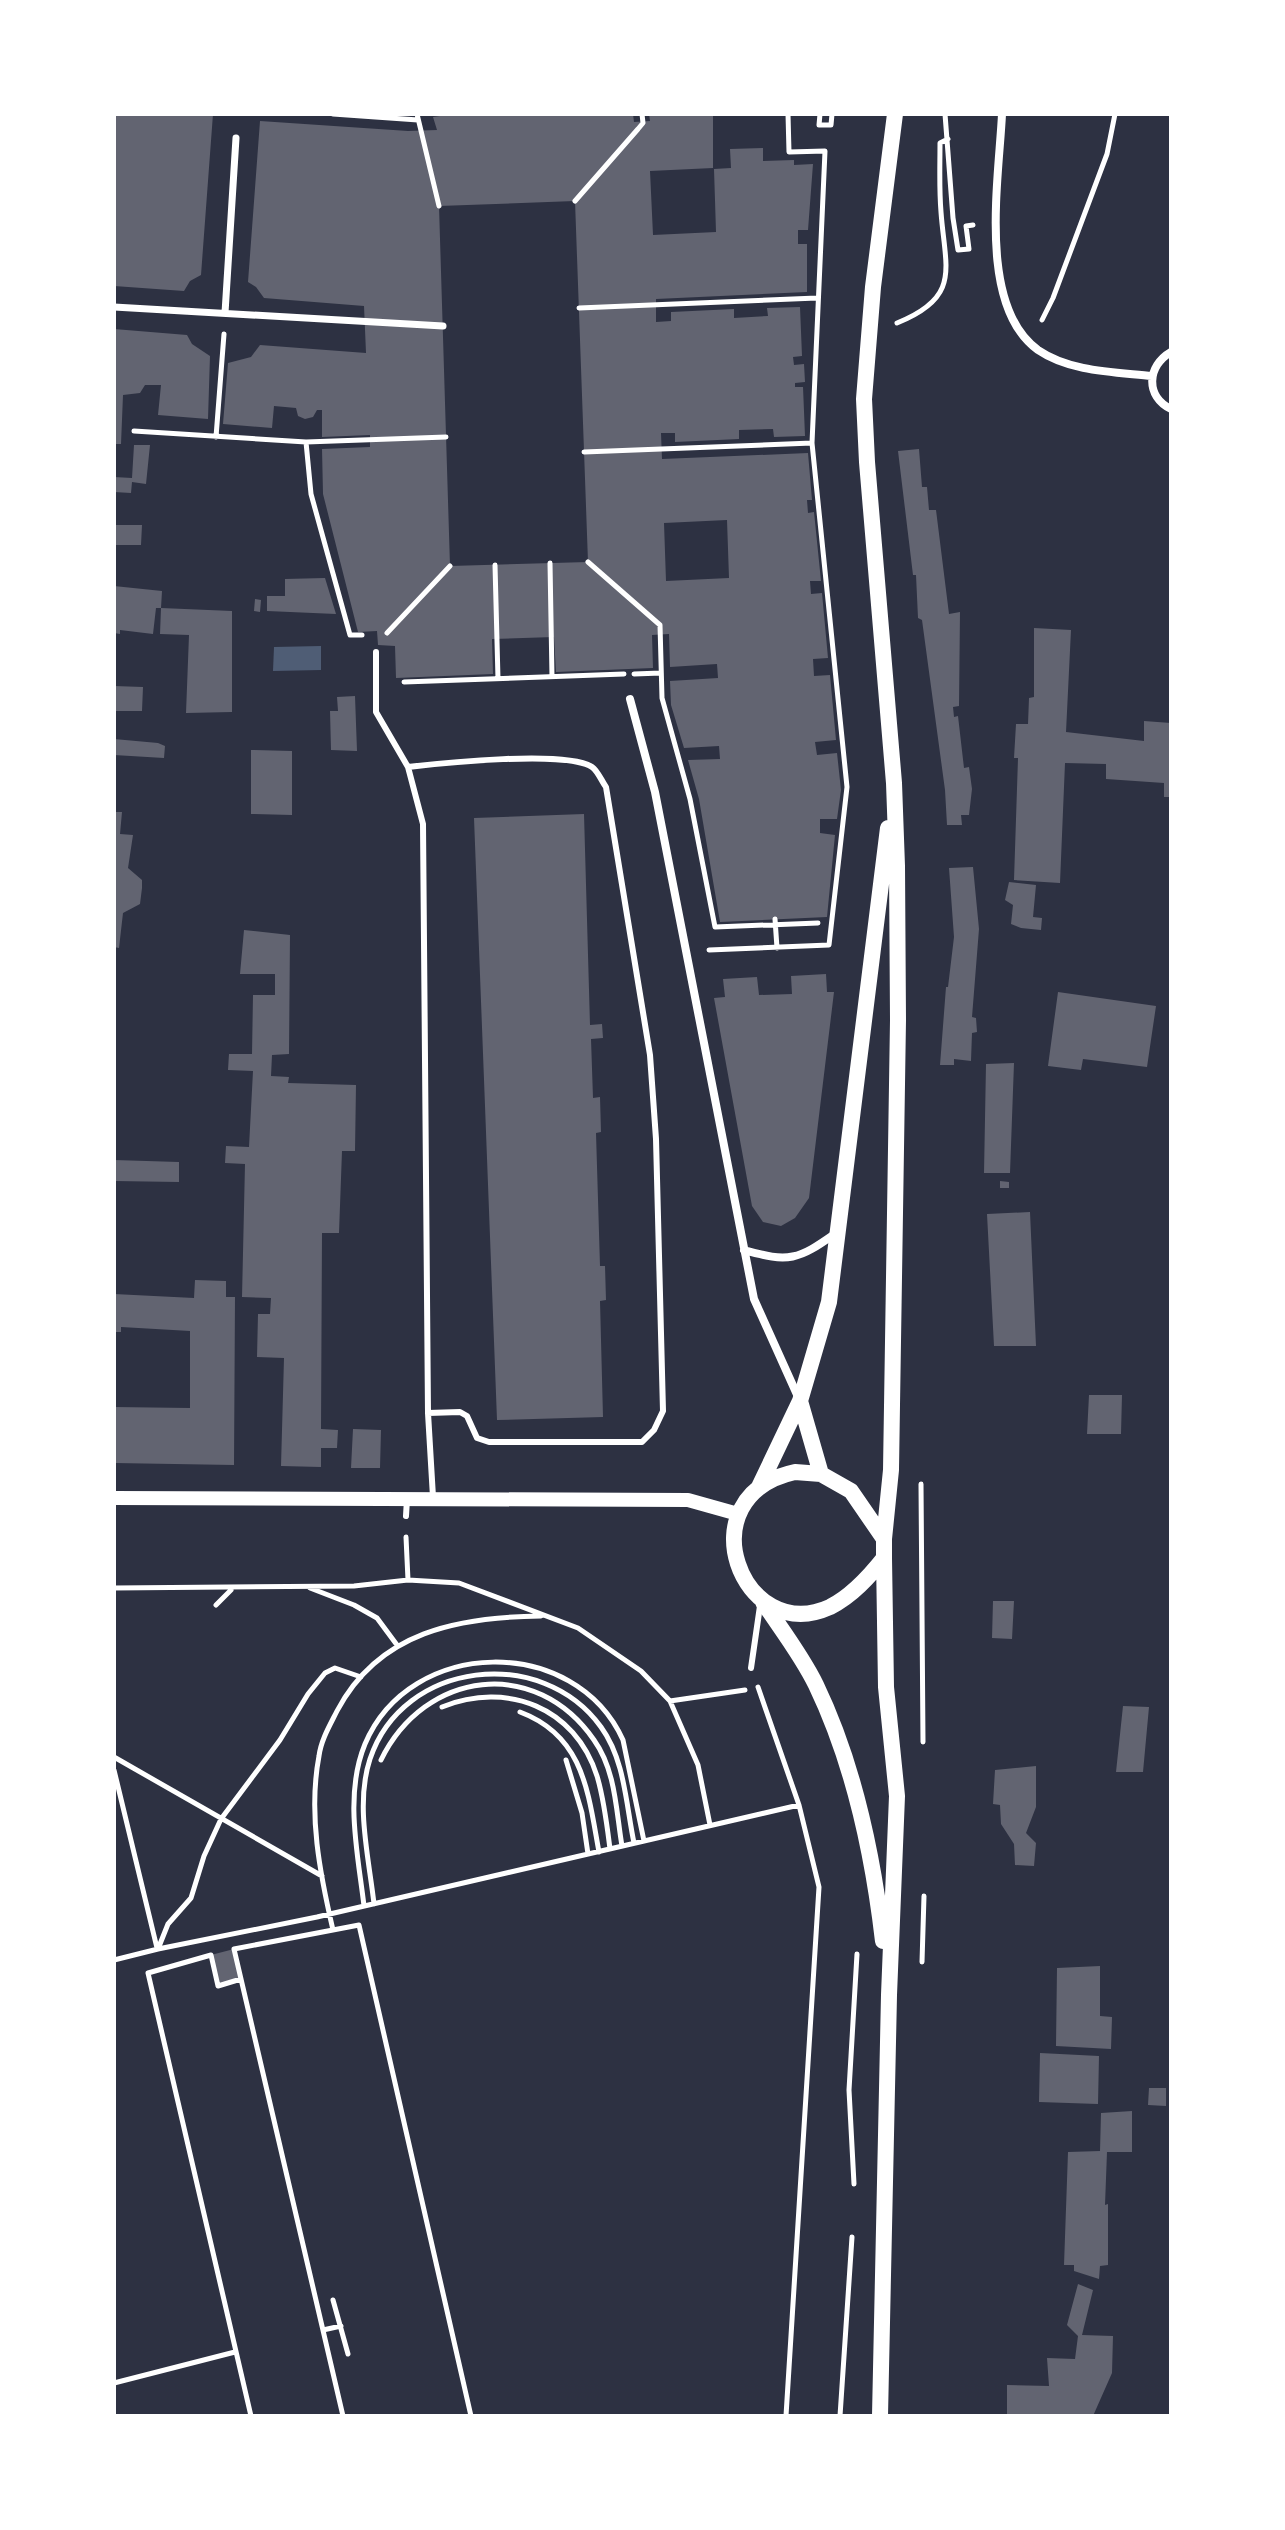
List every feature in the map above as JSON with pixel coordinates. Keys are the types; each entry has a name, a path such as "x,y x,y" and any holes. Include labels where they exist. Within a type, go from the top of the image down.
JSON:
{"main road":[{"path":"880,2416 889,1995 897,1796 886,1687 884,1539 891,1470 898,1020 897,866 894,783 864,399 873,287 895,114"},
{"path":"889,1995 872,1862 842,1749 808,1670 761,1599 745,1582 735,1561 733,1536 738,1514 759,1487 800,1401 829,1302 894,783"},
{"path":"800,1401 821,1474"},
{"path":"759,1487 782,1475 821,1474 851,1491 884,1539"},
{"path":"761,1599 782,1610 794,1612 829,1607 849,1595 884,1558"}],"street":[{"path":"1002,114 996,251 1002,290 1011,315 1025,337 1040,351 1087,369 1152,376"},
{"path":"225,313 236,138"},
{"path":"114,307 443,326"},
{"path":"1171,352 1161,359 1152,376 1154,394 1171,409"},
{"path":"630,699 655,792 759,1314 800,1401"},
{"path":"744,1250 772,1258 791,1258 811,1250 836,1232"},
{"path":"114,1498 688,1500 738,1514"}],"lane":[{"path":"376,652 376,712 408,767 423,824 428,1413 433,1499"},
{"path":"408,767 467,760 570,760 593,768 606,787 650,1055 656,1139 663,1411 654,1430 642,1442 489,1442 477,1438 467,1416 460,1412 428,1413"},
{"path":"406,1516 407,1499"},
{"path":"751,1668 761,1599"}],"path":[{"path":"333,114 418,117 439,206"},
{"path":"575,201 643,123 642,114"},
{"path":"719,950 829,945 847,787 812,443 825,151 789,152 788,114"},
{"path":"820,114 819,125 831,125 832,114"},
{"path":"945,114 958,250 969,249 966,226 977,225"},
{"path":"1025,337 1038,327 1053,298 1107,154 1115,114"},
{"path":"892,324 921,313 945,285 948,266 939,167 940,143 948,139"},
{"path":"579,308 817,298"},
{"path":"216,437 225,313"},
{"path":"134,431 306,442 446,437"},
{"path":"306,442 311,494 350,635 385,635 450,566"},
{"path":"584,452 812,443"},
{"path":"758,445 758,454"},
{"path":"588,562 660,625 662,698 690,799 715,927 776,922 818,923"},
{"path":"550,563 552,677"},
{"path":"495,565 498,679"},
{"path":"404,682 661,673"},
{"path":"776,922 777,948"},
{"path":"921,1481 923,1750"},
{"path":"406,1516 408,1580"},
{"path":"114,1588 354,1586 408,1580 459,1583 578,1628 641,1671 670,1701 698,1765 710,1825"},
{"path":"306,1586 354,1605 377,1618 397,1645"},
{"path":"216,1605 231,1589"},
{"path":"333,1930 316,1849 315,1808 319,1752 343,1701 361,1677 397,1645 430,1629 505,1616 546,1616"},
{"path":"364,1906 354,1794 356,1774 367,1741 395,1700 418,1682 465,1663 491,1661 536,1667 570,1682 597,1703 618,1727 623,1740 644,1841"},
{"path":"158,1949 168,1924 191,1898 204,1856 221,1819 280,1740 308,1694 325,1673 335,1668 361,1677"},
{"path":"751,1668 799,1805 819,1887 786,2416"},
{"path":"374,1904 363,1798 370,1758 379,1739 402,1709 432,1688 466,1676 497,1673 532,1678 560,1690 585,1709 612,1743 618,1759 634,1843"},
{"path":"381,1760 397,1731 408,1719 441,1695 468,1687 497,1684 541,1694 566,1709 596,1742 610,1771 622,1846"},
{"path":"670,1701 758,1689"},
{"path":"442,1707 476,1697 515,1699 542,1709 567,1727 588,1754 597,1775 610,1849"},
{"path":"520,1712 548,1726 574,1755 588,1796 599,1852"},
{"path":"114,1757 322,1876"},
{"path":"566,1760 582,1813 588,1854"},
{"path":"114,1770 158,1949"},
{"path":"114,1960 330,1914 799,1805"},
{"path":"921,1970 924,1892"},
{"path":"343,2416 234,1949 359,1925 471,2416"},
{"path":"854,2191 849,2090 857,1940"},
{"path":"241,1979 218,1986 211,1955 148,1973 251,2416"},
{"path":"840,2416 853,2235"},
{"path":"333,2300 348,2354"},
{"path":"323,2330 341,2326"},
{"path":"114,2383 235,2352"}],"water":[{"path":"321,646 321,670 273,671 274,647"}],"building":[{"path":"114,114 213,114 201,275 190,281 184,291 114,286"},
{"path":"454,114 633,114 634,122 650,121 649,114 713,114 713,168 650,171 653,235 716,232 714,169 731,168 730,149 763,148 763,161 794,160 794,165 813,164 808,230 798,230 798,244 807,244 807,292 656,299 656,322 671,321 671,312 734,309 734,318 768,316 767,308 800,307 802,356 793,357 794,365 804,364 805,382 795,383 795,387 803,387 805,436 774,437 773,429 739,430 739,439 675,442 675,433 661,433 662,459 808,453 812,500 807,500 808,513 814,512 821,581 810,581 811,594 822,593 828,658 813,659 814,676 830,675 836,740 815,742 817,755 837,753 841,790 837,819 820,819 820,833 835,835 827,917 720,922 699,799 688,760 720,759 719,746 684,748 671,705 670,681 718,678 717,664 670,667 669,634 652,635 653,668 556,672 554,637 492,639 493,674 396,678 395,646 378,645 377,631 358,632 323,494 322,449 370,447 370,435 322,437 322,410 305,419 298,416 296,408 274,406 272,428 223,424 228,363 251,357 260,345 366,353 364,306 264,298 248,282 260,121 408,131 437,130 433,117","holes":["575,201 588,562 450,566 439,206","727,520 729,578 666,581 664,523"]},
{"path":"114,329 187,335 192,344 210,356 208,419 158,415 161,385 145,385 140,393 123,395 121,444 114,444"},
{"path":"134,445 150,445 146,484 132,482 131,493 114,492 114,477 132,478"},
{"path":"919,449 922,487 927,487 929,510 936,510 949,614 960,612 959,706 953,707 954,717 958,716 964,768 969,767 972,789 969,815 961,815 962,825 947,825 945,790 922,620 918,618 916,575 913,575 898,451"},
{"path":"114,525 142,525 141,545 114,545"},
{"path":"325,578 336,614 267,611 267,596 285,596 285,579"},
{"path":"114,586 162,591 161,608 156,608 153,634 120,630 120,634 114,633"},
{"path":"255,599 261,600 260,612 254,611"},
{"path":"161,608 232,611 232,712 186,713 189,635 160,634"},
{"path":"1034,628 1071,630 1066,732 1144,741 1144,721 1171,723 1171,797 1164,797 1164,783 1106,779 1106,764 1065,763 1060,883 1014,880 1018,758 1014,758 1016,724 1028,724 1029,698 1034,697"},
{"path":"114,686 143,687 142,711 114,711"},
{"path":"355,696 357,751 331,750 330,711 338,711 337,697"},
{"path":"114,739 158,743 165,746 164,758 114,755"},
{"path":"251,750 292,751 292,815 251,814"},
{"path":"114,812 122,812 120,834 133,835 128,868 142,880 140,904 123,913 119,948 114,947"},
{"path":"584,814 590,1025 602,1024 603,1038 591,1039 593,1098 600,1097 601,1132 596,1133 600,1266 605,1266 606,1300 600,1301 603,1417 497,1420 474,818"},
{"path":"973,867 979,929 972,1017 976,1018 977,1032 972,1033 971,1061 954,1059 954,1065 940,1065 946,987 954,937 949,868"},
{"path":"1009,882 1036,885 1033,917 1042,918 1041,930 1011,924 1013,905 1005,900"},
{"path":"244,930 290,935 289,1054 272,1055 271,1076 289,1077 288,1083 356,1085 355,1151 342,1151 339,1233 322,1233 321,1429 338,1430 337,1448 321,1448 321,1467 281,1466 284,1358 257,1357 258,1314 270,1314 271,1298 242,1297 245,1164 225,1163 226,1146 249,1147 253,1071 228,1070 229,1054 252,1054 253,995 275,995 275,974 240,974"},
{"path":"826,974 827,992 834,992 809,1198 795,1218 781,1226 763,1222 752,1206 714,998 725,997 723,979 757,977 759,995 792,994 791,976"},
{"path":"1058,992 1156,1006 1147,1067 1083,1059 1081,1070 1048,1066"},
{"path":"1014,1063 1010,1173 984,1173 986,1064"},
{"path":"114,1160 179,1162 179,1182 114,1181"},
{"path":"1000,1181 1009,1182 1009,1188 1000,1188"},
{"path":"1030,1212 1036,1346 994,1346 987,1214"},
{"path":"195,1280 226,1281 226,1297 235,1297 234,1465 114,1463 114,1407 190,1408 190,1331 121,1327 121,1332 114,1332 114,1294 194,1298"},
{"path":"1089,1395 1122,1395 1121,1434 1087,1434"},
{"path":"353,1429 381,1430 380,1468 351,1468"},
{"path":"993,1601 1014,1601 1012,1639 992,1638"},
{"path":"1123,1706 1149,1707 1143,1772 1116,1772"},
{"path":"1036,1766 1036,1807 1026,1833 1036,1843 1034,1866 1015,1865 1014,1844 1001,1824 1000,1805 993,1804 995,1770"},
{"path":"234,1949 241,1979 218,1986 211,1955"},
{"path":"1100,1966 1100,2016 1112,2017 1111,2049 1056,2046 1057,1968"},
{"path":"1040,2053 1099,2056 1098,2104 1039,2102"},
{"path":"1149,2088 1166,2088 1166,2106 1148,2105"},
{"path":"1132,2111 1132,2152 1107,2152 1105,2205 1108,2204 1108,2265 1100,2266 1099,2279 1074,2271 1074,2265 1064,2265 1068,2152 1100,2151 1101,2113"},
{"path":"1078,2284 1093,2290 1082,2335 1113,2336 1112,2373 1093,2416 1007,2416 1007,2385 1049,2386 1047,2358 1075,2359 1078,2336 1067,2325"}]}
